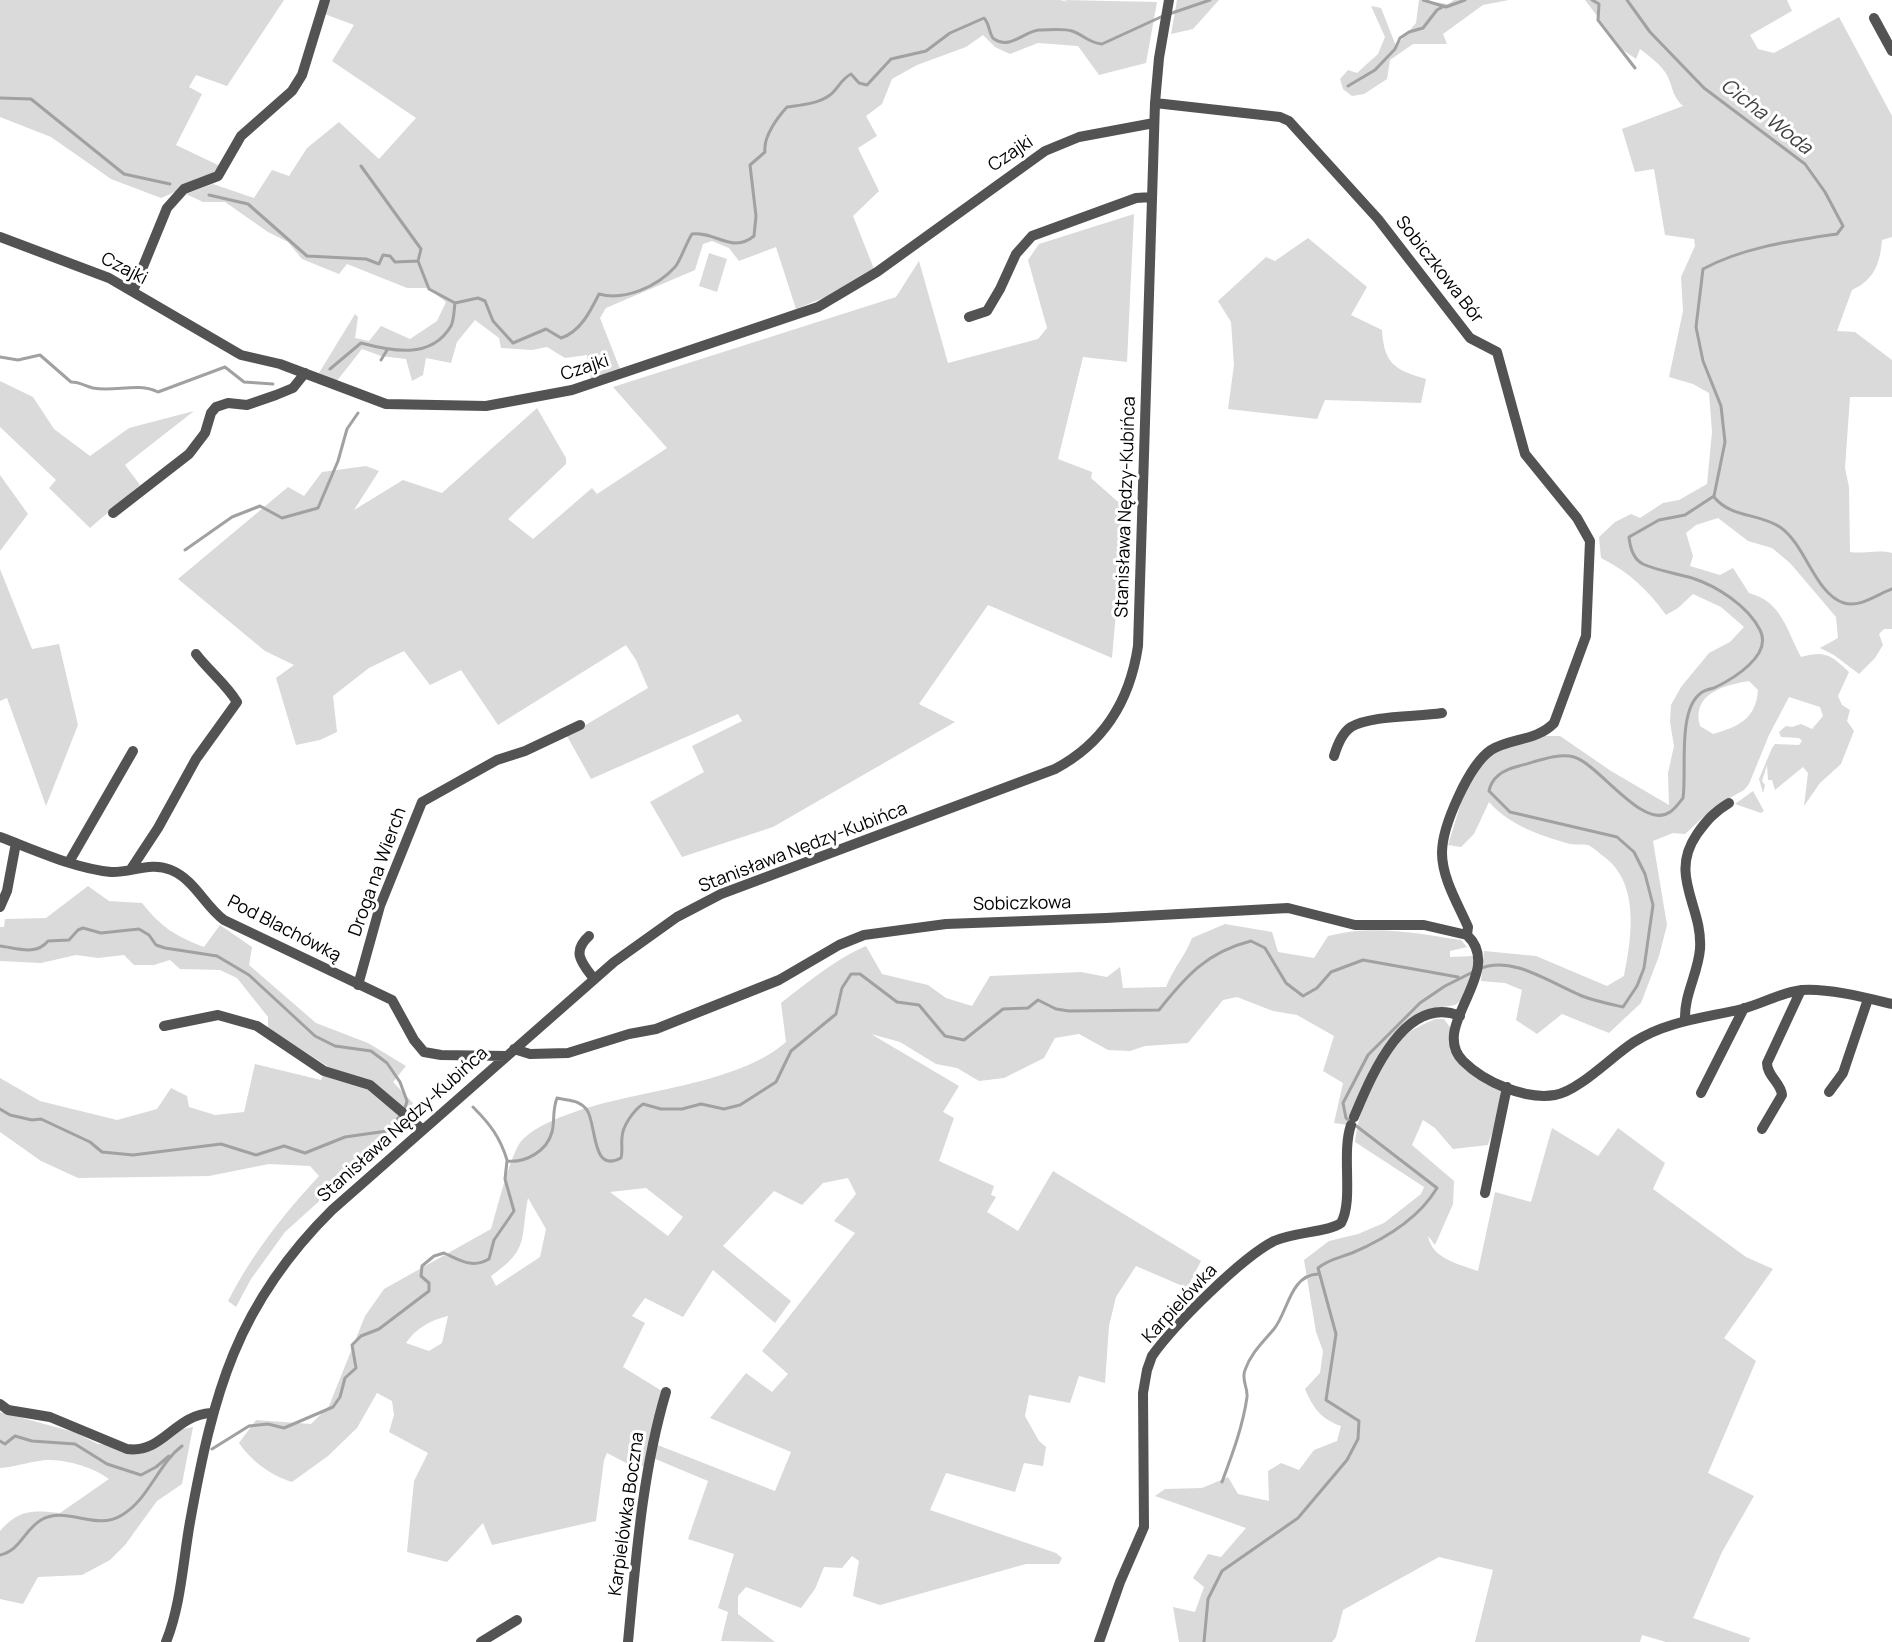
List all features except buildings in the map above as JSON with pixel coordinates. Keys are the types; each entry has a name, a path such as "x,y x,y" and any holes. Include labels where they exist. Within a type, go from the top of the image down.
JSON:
{"street":[{"path":"133,291 167,208 184,189 218,176 242,136 292,92 302,75 325,0"},
{"name":"Stanisława Nędzy-Kubińca","path":"166,1642 173,1619 212,1413 244,1329 286,1262 332,1210 594,980 653,932 721,894 1055,769 1083,752 1109,724 1125,697 1138,646 1154,123 1162,34 1169,0"},
{"path":"1874,18 1892,51"},
{"name":"Sobiczkowa Bór","path":"1155,103 1280,117 1289,121 1378,219 1470,338 1497,352 1525,454 1589,535 1586,636 1554,723 1525,740 1495,748 1478,762 1468,778 1446,837 1442,854 1447,877 1468,927 1467,935"},
{"name":"Czajki","path":"0,237 109,278 241,355 305,373 386,404 486,406 572,390 818,307 877,272 1045,151 1078,136 1154,123"},
{"path":"969,317 987,311 1016,254 1032,236 1136,198 1152,197"},
{"path":"113,513 189,454 205,433 211,413 216,407 228,403 247,405 276,395 293,388 305,373"},
{"path":"131,870 158,828 196,759 237,702 230,690 213,675 196,654"},
{"path":"1334,756 1338,743 1350,728 1363,722 1442,713"},
{"name":"Droga na Wierch","path":"358,985 380,906 416,812 422,802 497,760 525,752 580,725"},
{"path":"69,862 133,751"},
{"path":"1685,1020 1686,1001 1699,956 1700,943 1686,883 1685,862 1691,842 1712,813 1729,803"},
{"name":"Pod Blachówką","path":"0,837 69,862 110,872 156,866 172,870 188,880 214,913 224,920 392,1000 414,1040 424,1052 510,1053"},
{"path":"0,907 7,891 16,843"},
{"name":"Sobiczkowa","path":"510,1053 568,1053 629,1034 656,1029 779,980 839,945 864,934 946,924 1288,908 1355,924 1424,925 1467,935"},
{"path":"1467,935 1476,949 1477,962 1473,986 1452,1035 1457,1053 1480,1075 1507,1087 1538,1095 1561,1093 1643,1037 1685,1020 1744,1008 1801,990 1892,1004"},
{"path":"589,936 578,948 578,956 594,980"},
{"path":"1762,1129 1782,1095 1780,1087 1768,1070 1767,1063 1801,990"},
{"path":"1829,1092 1843,1073 1868,999"},
{"path":"1701,1093 1744,1008"},
{"name":"Karpielówka","path":"1099,1642 1120,1582 1144,1527 1146,1515 1143,1393 1152,1356 1229,1275 1261,1250 1285,1236 1327,1229 1341,1222 1346,1206 1346,1143 1352,1121 1384,1054 1401,1033 1420,1019 1447,1012 1460,1016"},
{"path":"164,1026 206,1015 218,1015 257,1026 324,1071 370,1085 422,1129"},
{"path":"1485,1193 1507,1087"},
{"name":"Karpielówka Boczna","path":"628,1642 646,1476 666,1392"},
{"path":"0,1404 8,1410 50,1417 127,1449 140,1451 149,1449 185,1420 200,1414 212,1413"},
{"path":"481,1642 517,1620"}],"shaded area":[{"path":"0,0 284,0 227,86 196,75 189,87 202,94 176,145 220,166 208,178 161,198 111,179 51,137 0,117"},
{"path":"324,0 1157,2 1146,63 1099,75 1078,46 1038,43 1010,54 995,47 983,35 966,47 917,65 892,79 882,104 866,116 877,136 858,148 879,191 853,216 874,269 833,294 796,309 776,247 739,261 729,248 712,241 703,244 695,270 606,308 600,318 620,369 591,380 587,355 565,358 547,347 532,350 501,348 499,338 475,320 457,342 451,363 426,358 423,375 412,381 406,359 381,356 362,349 336,382 319,373 355,314 358,317 355,338 369,341 381,326 410,339 437,321 446,302 427,288 407,288 347,264 339,274 302,259 288,242 268,232 225,202 203,202 186,194 213,184 254,198 272,170 289,176 307,148 339,122 379,159 416,118 332,61 354,25 319,12"},
{"path":"1177,0 1219,0 1193,29 1171,34"},
{"path":"1419,0 1448,4 1454,0 1509,0 1483,5 1443,34 1447,44 1413,44 1390,60 1387,79 1364,94 1352,96 1343,89 1340,79 1348,70 1357,73 1378,54 1385,37 1371,6 1381,8 1396,46 1416,23"},
{"path":"1585,0 1787,0 1792,11 1750,35 1758,49 1774,53 1839,17 1892,116 1892,237 1882,240 1880,257 1871,276 1852,290 1837,331 1855,332 1892,360 1892,397 1850,397 1845,468 1849,487 1850,552 1892,553 1892,629 1884,629 1879,634 1883,645 1875,658 1859,674 1834,655 1820,648 1838,638 1836,617 1790,563 1772,548 1748,541 1718,518 1696,525 1686,533 1693,556 1690,566 1720,575 1733,568 1749,593 1760,597 1776,610 1801,657 1822,654 1832,658 1849,672 1838,696 1842,705 1850,710 1847,721 1854,731 1841,764 1820,783 1804,806 1808,773 1803,767 1775,790 1772,780 1768,780 1767,765 1762,781 1765,785 1763,793 1759,779 1775,744 1799,745 1802,741 1799,738 1781,737 1779,732 1786,726 1801,724 1812,729 1823,716 1820,707 1789,697 1769,735 1749,784 1744,790 1714,807 1685,834 1673,833 1653,841 1667,925 1659,956 1641,1003 1609,1033 1562,1014 1537,1034 1516,1020 1522,990 1505,983 1481,981 1484,951 1536,956 1607,986 1624,976 1631,928 1628,895 1615,867 1592,847 1570,844 1526,829 1506,817 1489,802 1474,834 1461,847 1448,845 1464,793 1478,762 1495,749 1540,736 1560,736 1611,771 1669,805 1668,773 1674,746 1670,722 1671,705 1681,687 1709,653 1730,642 1744,627 1721,607 1693,594 1678,608 1666,615 1637,582 1601,558 1599,537 1615,522 1631,514 1640,518 1663,503 1679,500 1707,484 1712,432 1709,393 1693,384 1669,377 1683,311 1681,277 1695,246 1694,239 1665,235 1654,169 1635,172 1622,129 1683,106 1675,96 1668,77 1656,62 1640,49 1636,59 1623,50","holes":["1749,681 1758,690 1754,708 1738,725 1713,734 1700,726 1698,715 1700,706 1712,693 1730,685"]},
{"path":"1134,214 1127,362 1083,357 1058,459 1092,472 1091,478 1125,508 1112,658 988,605 919,704 955,722 773,827 682,857 650,802 704,772 692,746 742,721 738,714 591,779 567,736 648,688 636,660 626,645 498,725 461,670 430,685 404,651 369,668 333,696 337,732 320,740 296,745 276,678 294,665 265,651 178,579 288,487 304,496 322,472 366,466 379,471 354,510 403,480 442,493 537,408 566,458 566,464 508,519 533,539 592,488 597,494 667,448 613,387 896,297 919,261 948,363 1038,339 1047,328 1028,260 1039,244"},
{"path":"1308,238 1367,287 1351,315 1382,330 1385,351 1393,364 1399,369 1426,379 1421,403 1325,400 1317,419 1228,409 1234,365 1231,322 1218,301 1266,257 1275,261"},
{"path":"709,253 727,259 717,292 699,286"},
{"path":"0,381 33,397 54,429 90,456 129,428 194,411 125,465 140,485 90,528 49,488 56,480 0,427"},
{"path":"0,475 28,514 0,551"},
{"path":"0,569 32,649 59,644 78,725 46,806 7,698 0,701"},
{"path":"1753,791 1764,811 1761,813 1735,804"},
{"path":"88,886 109,901 142,903 169,930 204,947 220,925 252,947 249,965 316,1023 368,1043 406,1066 393,1082 413,1103 396,1132 285,1232 251,1279 236,1307 228,1301 258,1251 319,1176 310,1166 269,1164 209,1176 78,1178 41,1161 0,1132 0,1078 40,1101 117,1120 157,1109 171,1088 187,1096 189,1107 215,1115 244,1112 255,1064 321,1080 327,1066 268,1028 268,1017 237,978 220,970 180,969 170,960 154,965 134,965 124,955 98,958 76,955 41,963 0,961 0,927 4,927 5,919 46,918"},
{"path":"1225,924 1272,932 1278,952 1314,958 1328,936 1345,932 1394,931 1461,940 1467,947 1450,951 1450,957 1474,956 1470,985 1463,999 1455,1005 1436,1008 1395,1036 1348,1125 1334,1123 1343,1083 1323,1071 1334,1036 1297,1015 1273,1011 1237,997 1223,1000 1188,1043 1145,1046 1130,1051 1108,1050 1079,1034 1055,1038 1044,1058 1004,1078 979,1081 957,1068 936,1064 900,1042 871,1034 959,1086 943,1112 954,1118 939,1161 994,1186 991,1195 996,1197 987,1212 1018,1231 1053,1171 1201,1261 1187,1288 1136,1266 1116,1297 1109,1326 1105,1383 1079,1376 1070,1403 1029,1395 1025,1416 1039,1441 1046,1447 1043,1466 1024,1463 1015,1492 946,1473 930,1510 1056,1553 1062,1558 1059,1564 1026,1564 880,1605 853,1596 859,1561 852,1556 842,1568 824,1567 815,1589 801,1608 746,1587 738,1596 738,1614 775,1642 721,1641 728,1612 718,1608 734,1554 688,1539 708,1481 653,1458 655,1444 775,1491 791,1452 710,1418 746,1373 772,1392 788,1374 762,1351 855,1233 834,1221 856,1194 848,1178 823,1183 802,1205 774,1191 723,1246 791,1301 775,1323 713,1270 683,1317 645,1298 632,1316 645,1323 623,1367 662,1391 644,1466 632,1466 607,1453 604,1460 596,1521 492,1545 483,1523 447,1562 407,1552 414,1481 428,1453 389,1432 394,1415 392,1401 377,1393 357,1428 328,1456 292,1482 262,1467 239,1443 256,1420 311,1424 329,1406 365,1316 384,1289 491,1229 518,1145 529,1134 550,1122 580,1110 716,1077 766,1056 786,1042 781,1003 822,972 854,952 866,946 882,974 928,985 946,998 972,1006 990,976 1081,972 1107,977 1120,967 1123,988 1166,987 1192,938","holes":["646,1188 683,1217 668,1236 610,1192","528,1198 546,1229 540,1257 496,1286 491,1276 512,1258 518,1250 523,1234","448,1316 442,1343 429,1351 406,1343 419,1329"]},
{"path":"1435,1019 1444,1019 1450,1027 1451,1048 1501,1089 1499,1113 1488,1145 1453,1149 1435,1128 1423,1120 1412,1145 1454,1181 1453,1204 1435,1245 1428,1236 1435,1250 1447,1260 1478,1271 1495,1192 1531,1202 1552,1128 1598,1156 1618,1128 1665,1163 1653,1189 1746,1257 1773,1269 1724,1338 1756,1361 1708,1473 1754,1496 1722,1552 1693,1618 1750,1638 1749,1642 1666,1642 1642,1635 1640,1642 1475,1642 1493,1570 1439,1557 1343,1610 1336,1637 1332,1642 1179,1642 1173,1607 1195,1612 1204,1587 1193,1578 1208,1554 1221,1557 1246,1528 1155,1496 1165,1489 1202,1488 1228,1477 1238,1494 1269,1501 1268,1471 1281,1463 1299,1470 1314,1450 1337,1441 1341,1426 1318,1412 1305,1389 1320,1373 1323,1351 1316,1332 1304,1260 1329,1241 1358,1234 1384,1223 1421,1194 1424,1187 1355,1142 1365,1101 1386,1058 1394,1046 1407,1034"},
{"path":"0,1412 74,1432 98,1444 159,1444 178,1430 193,1427 182,1484 157,1501 125,1545 110,1560 82,1575 38,1577 23,1604 0,1599 0,1531 20,1515 42,1511 60,1513 109,1479 88,1468 59,1461 46,1460 0,1468"}],"waterway":[{"path":"1169,14 1210,0"},
{"path":"1423,0 1446,7 1465,0"},
{"path":"1592,0 1599,4 1598,20 1635,68"},
{"name":"Cicha Woda","path":"1479,969 1492,965 1518,968 1532,972 1582,996 1623,1007 1637,986 1644,968 1653,905 1645,874 1634,852 1617,837 1510,812 1489,791 1496,777 1509,769 1547,758 1568,756 1584,762 1647,813 1659,815 1670,812 1683,798 1684,742 1689,713 1694,701 1702,692 1722,684 1749,665 1761,648 1763,639 1755,621 1731,598 1702,582 1643,564 1634,556 1629,541 1629,537 1659,520 1685,515 1714,496 1725,442 1721,406 1703,361 1696,327 1703,269 1751,250 1837,234 1843,226 1825,192 1805,164 1704,88 1650,32 1627,0"},
{"path":"1348,86 1375,70 1395,49 1400,38 1409,32 1423,28 1437,10 1444,6"},
{"path":"330,369 361,343 397,350 410,350 433,344 443,337 451,326 455,303 478,298 485,301 493,321 513,343 546,329 561,338 579,326 599,294 619,296 640,291 668,274 677,265 692,234 738,243 746,241 754,236 756,216 750,165 765,152 766,140 775,122 787,107 809,104 833,93 851,74 859,83 867,85 891,59 926,51 950,33 984,18 992,37 1000,42 1012,41 1034,31 1060,29 1072,31 1102,44 1163,16"},
{"path":"0,98 31,99 124,174 170,184"},
{"path":"361,166 421,249 418,261"},
{"path":"209,195 248,204 307,256 366,259 379,264 383,255 390,256 395,262 418,261 429,289 455,303"},
{"path":"381,360 387,350"},
{"path":"0,357 18,360 40,355 71,382 102,389 135,387 158,392 225,367 244,382 273,384"},
{"path":"185,550 232,517 260,506 282,518 318,508 338,461 347,429 358,413"},
{"path":"1714,497 1729,509 1763,519 1780,527 1797,545 1818,580 1834,598 1844,603 1856,604 1892,589"},
{"path":"0,946 32,950 43,946 48,941 69,940 83,928 101,933 139,929 149,935 156,945 217,956 249,975 315,1036 335,1046 371,1051 387,1063 400,1082 407,1101 405,1108"},
{"path":"212,1449 249,1426 268,1424 284,1428 333,1407 340,1397 345,1378 356,1368 352,1345 361,1336 379,1329 429,1291 429,1283 421,1276 422,1266 434,1256 444,1253 461,1261 472,1263 489,1259 494,1240 514,1211 505,1179 507,1161 528,1158 546,1145 552,1132 557,1098 577,1102 584,1106 590,1117 600,1154 604,1159 611,1161 621,1158 624,1128 632,1114 643,1104 661,1109 682,1109 701,1104 724,1109 740,1105 776,1082 791,1051 836,1014 842,988 851,974 860,974 897,1002 919,1005 945,1036 964,1040 1003,1009 1028,1008 1038,1000 1056,1009 1069,1011 1159,1010 1188,976 1199,967 1222,952 1251,941 1265,948 1286,983 1303,996 1317,988 1331,972 1363,960 1458,977"},
{"name":"Cicha Woda","path":"1204,1642 1208,1599 1222,1571 1298,1518 1347,1460 1358,1439 1359,1421 1326,1400 1336,1334 1318,1268 1389,1234 1421,1209 1437,1188 1346,1118 1343,1103 1368,1055 1420,1003 1445,986 1473,972"},
{"path":"473,1107 494,1131 507,1160"},
{"path":"0,1109 10,1115 32,1120 41,1119 90,1142 102,1152 133,1155 221,1144 256,1155 284,1146 305,1153 345,1137 387,1131 400,1116"},
{"path":"1222,1482 1237,1440 1245,1408 1247,1393 1245,1370 1254,1353 1279,1322 1295,1287 1309,1276 1318,1274"},
{"path":"0,1441 5,1444 15,1436 32,1441 75,1444 107,1464 141,1475 156,1467 169,1456"},
{"path":"0,1555 13,1549 35,1524 51,1516 61,1515 102,1521 122,1515 147,1491 166,1462 182,1446"}]}
